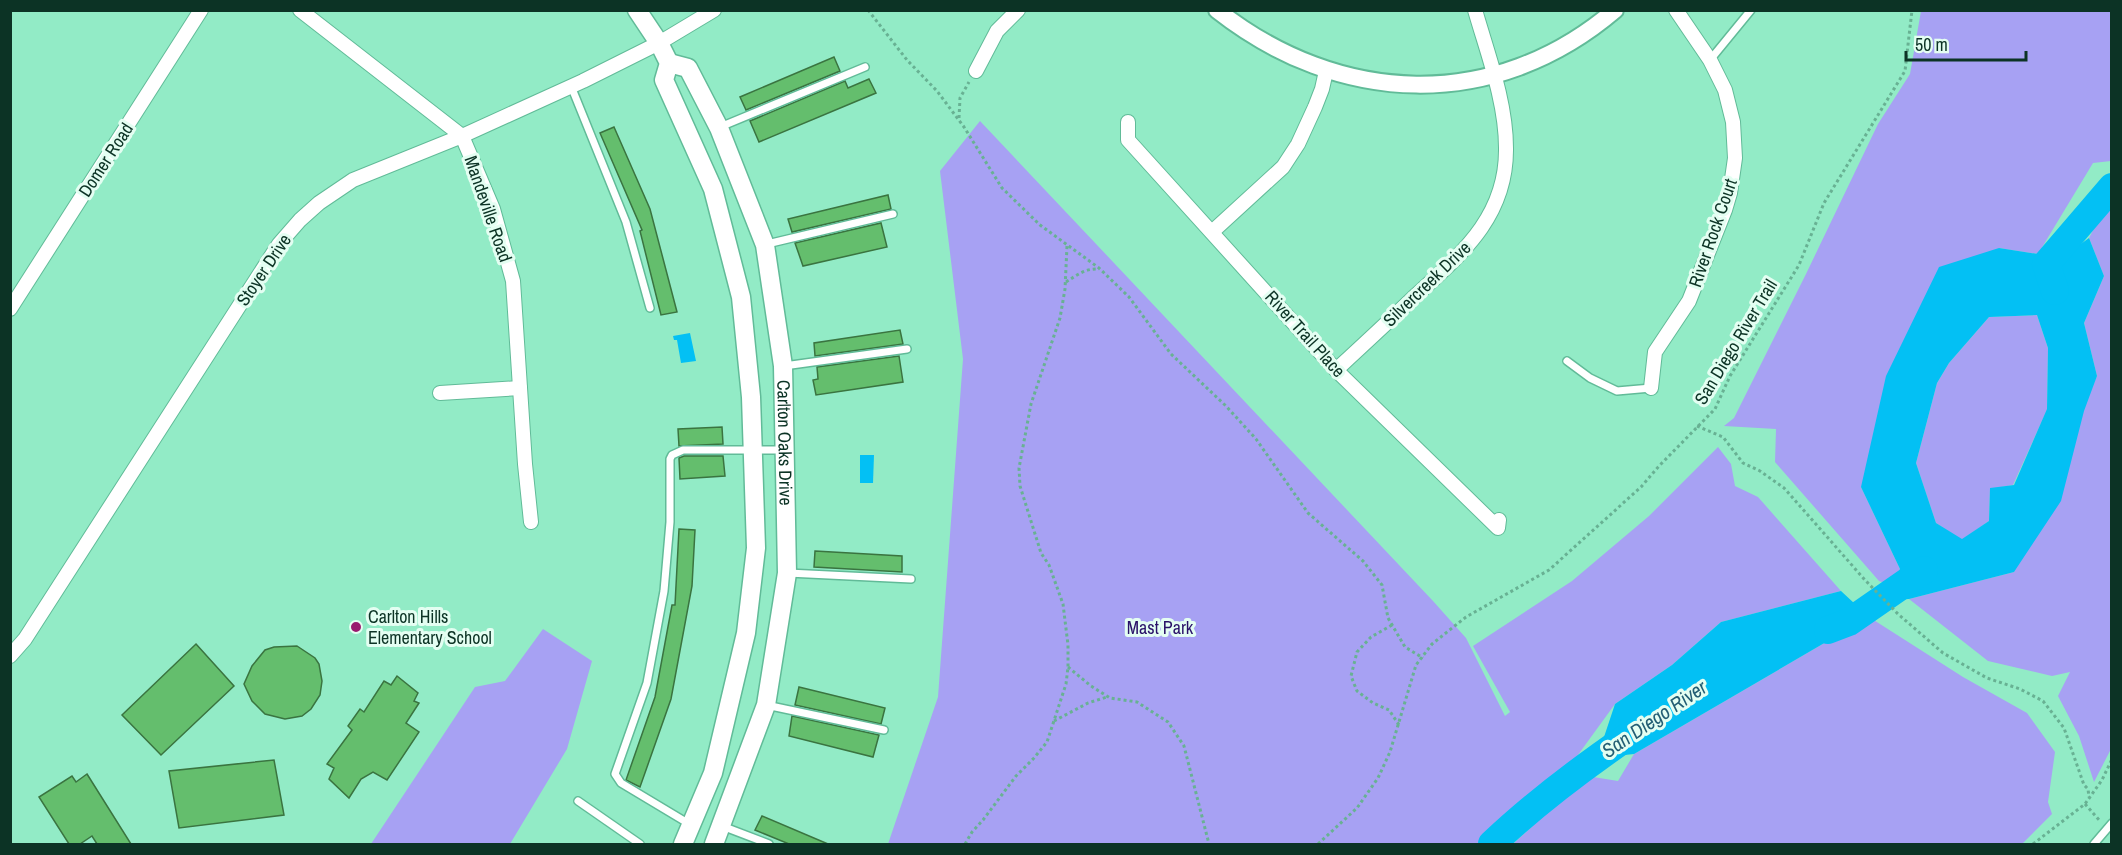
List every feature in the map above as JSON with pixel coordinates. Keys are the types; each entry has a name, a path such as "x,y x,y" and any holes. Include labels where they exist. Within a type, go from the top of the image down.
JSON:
{"main road":[{"name":"Carlton Oaks Drive","path":"637,10 669,63 664,80 713,189 741,297 751,397 756,548 746,633 713,773 683,844"},
{"name":"Carlton Oaks Drive","path":"669,63 688,68 719,128 765,245 783,366 788,573 766,705 714,844"}],"street":[{"name":"Domer Road","path":"10,309 201,10"},
{"name":"Mandeville Road","path":"300,10 462,136 493,209 513,281 531,522"},
{"name":"Stoyer Drive","path":"10,656 26,639 279,244 319,203 353,180 462,136 571,86 658,42 714,10"},
{"path":"976,71 997,31 1018,10"},
{"path":"1217,10 1257,39 1280,52 1326,71 1374,82 1406,84 1446,83 1494,75 1545,56 1569,43 1615,10"},
{"name":"Silvercreek Drive","path":"1336,370 1466,250 1485,224 1499,195 1506,150 1504,120 1494,75 1475,10"},
{"name":"River Rock Court","path":"1651,388 1655,352 1689,301 1725,210 1734,176 1735,140 1725,90 1710,60 1676,10"},
{"path":"1212,232 1283,166 1298,144 1315,107 1323,89 1326,71"},
{"name":"River Trail Place","path":"1128,122 1128,140 1336,370 1498,528 1499,520"},
{"path":"440,393 520,388"}],"lane":[{"path":"1710,60 1751,10"},
{"path":"719,128 865,68"},
{"path":"571,86 626,222 650,308"},
{"path":"765,245 893,214"},
{"path":"783,366 907,349"},
{"path":"1567,361 1590,378 1617,391 1651,388"},
{"path":"691,825 621,783 616,777 615,769 647,683 664,591 670,522 670,459 672,455 683,450 785,450"},
{"path":"788,573 911,579"},
{"path":"766,705 884,730"},
{"path":"578,801 640,844"},
{"path":"2094,844 2112,823"},
{"path":"722,826 769,844"}],"path":[{"path":"868,10 907,60 937,91 1002,188 1040,225 1100,269 1129,297 1171,354 1226,406 1256,439 1308,513 1363,561 1382,585 1388,618 1405,647 1423,658"},
{"name":"San Diego River Trail","path":"1318,844 1357,808 1378,778 1390,752 1416,665 1432,644 1466,617 1549,570 1641,487 1715,409 1730,376 1799,266 1824,203 1905,71 1912,10"},
{"path":"958,120 960,98 976,71"},
{"path":"965,844 1016,776 1047,742 1066,684 1068,645 1063,604 1056,580 1041,553 1020,486 1019,468 1031,404 1060,318 1066,282 1067,245"},
{"path":"1066,282 1092,268 1100,269"},
{"path":"1697,426 1723,437 1743,463 1760,471 1784,488 1864,580 1898,614 1944,653 1987,678 2020,689 2043,701 2064,728 2089,797"},
{"path":"1392,625 1371,637 1357,652 1352,676 1357,691 1373,704 1389,710 1399,725"},
{"path":"1068,667 1091,686 1108,696 1137,702 1168,722 1184,746 1209,844"},
{"path":"1054,721 1108,696"},
{"path":"2033,844 2085,804 2102,780 2112,759"},
{"path":"2085,804 2102,823"}],"green space":[{"path":"1921,11 2111,11 2111,161 2093,163 2038,254 1999,248 1861,487 1900,569 1893,586 1879,581 1775,462 1776,429 1724,426 1734,418 1878,124 1910,74"},
{"name":"Mast Park","path":"980,121 1466,638 1505,716 1510,712 1473,646 1572,581 1649,516 1718,447 1731,464 1735,486 1758,497 1841,591 1721,622 1672,665 1615,704 1567,770 1485,844 888,844 938,697 963,359 940,171"},
{"path":"2111,195 2112,747 2094,782 2079,736 2058,696 2070,672 2052,676 1988,661 1909,599 2014,572 2097,376 2084,323 2104,276 2089,238"},
{"path":"2037,315 2048,348 2047,410 2013,485 1990,489 1989,521 1962,540 1936,523 1916,463 1937,383 1949,363 1989,317"},
{"path":"1869,617 1963,677 2027,713 2055,752 2048,802 2052,814 2022,844 1513,844 1587,776 1618,781 1634,754"},
{"path":"543,629 592,661 567,749 510,844 371,844 475,687 505,681"}],"water":[{"path":"2089,238 2104,276 2084,323 2097,376 2084,411 2061,501 2014,572 1909,599 1891,600 1893,586 1900,569 1861,487 1886,376 1939,267 1999,248 2059,260","holes":["2037,315 2048,348 2047,409 2014,485 1990,488 1989,521 1962,539 1936,523 1916,463 1937,383 1949,363 1989,317"]},
{"path":"690,333 696,361 681,363 677,340 674,340 673,336"},
{"path":"860,455 874,455 873,483 860,483"},
{"path":"1841,591 1869,617 1634,754 1597,758 1615,704 1672,665 1721,622"}],"building":[{"path":"834,57 840,71 746,110 740,97"},
{"path":"869,79 876,93 759,142 750,121 845,81 848,88"},
{"path":"614,127 650,209 677,312 661,315 640,231 642,230 600,133"},
{"path":"888,195 891,209 792,232 788,219"},
{"path":"881,223 887,247 803,266 795,243"},
{"path":"900,330 903,344 815,356 814,343"},
{"path":"899,356 903,382 816,395 813,380 818,379 817,367"},
{"path":"722,427 723,444 679,446 678,429"},
{"path":"723,456 725,476 680,479 679,458"},
{"path":"679,529 695,530 692,586 671,699 640,787 626,780 655,697 672,605 675,605"},
{"path":"815,551 902,556 902,572 814,567"},
{"path":"196,644 234,686 161,755 122,715"},
{"path":"297,646 315,658 319,664 322,681 320,695 311,709 302,716 285,719 265,714 252,701 244,684 252,666 265,650 274,647"},
{"path":"397,676 418,693 414,701 419,703 406,723 419,732 387,780 373,772 361,779 349,798 329,779 334,768 327,764 352,730 348,726 360,709 364,712 384,681 391,685"},
{"path":"799,687 885,708 881,724 795,705"},
{"path":"792,716 879,735 873,757 789,736"},
{"path":"274,760 284,815 179,828 169,771"},
{"path":"87,774 131,844 97,844 92,836 80,844 69,844 39,797 72,776 76,782"},
{"path":"762,816 828,844 789,844 755,830"}],"waterway":[{"name":"San Diego River","path":"2055,291 2046,264 2112,187"},
{"name":"San Diego River","path":"1828,630 1849,622 1924,570"},
{"name":"San Diego River","path":"1492,844 1559,787 1630,735"}],"place":[{"name":"Carlton Hills Elementary School","path":"356,627"}]}
